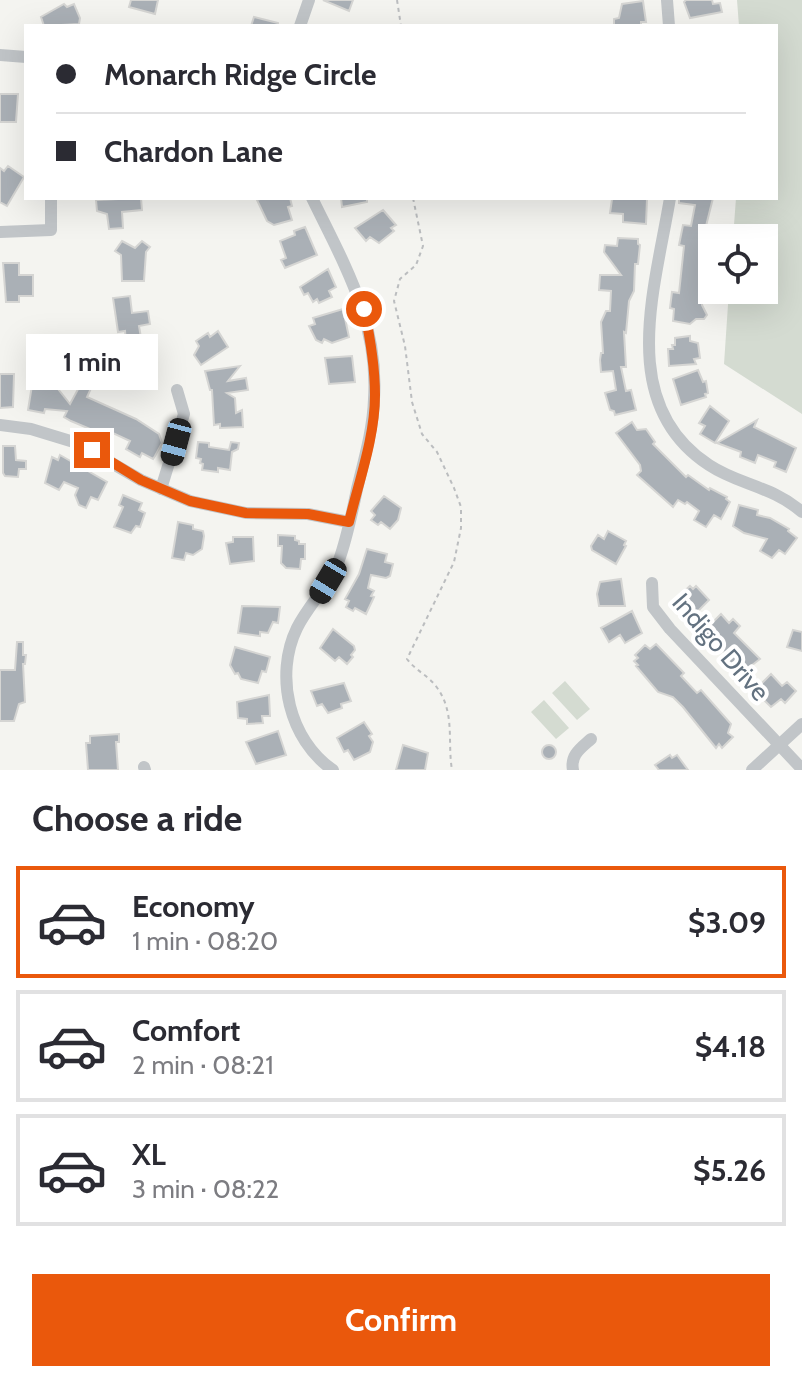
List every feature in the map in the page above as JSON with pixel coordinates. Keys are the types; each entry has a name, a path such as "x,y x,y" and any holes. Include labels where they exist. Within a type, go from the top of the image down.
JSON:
{"street":[{"path":"301,24 309,0"},
{"path":"667,0 669,24"},
{"path":"0,55 24,57"},
{"path":"0,232 51,230 51,200"},
{"path":"313,200 351,275 364,309 375,395 373,423 338,563 297,629 287,667 288,697 297,728 310,748 333,770"},
{"path":"670,200 649,327 648,367 657,402 676,435 706,463 718,471 771,491 802,512"},
{"path":"161,489 184,414 177,390"},
{"path":"0,425 31,429 77,443 161,489 190,501 246,513 308,514 349,522"},
{"name":"Indigo Drive","path":"652,583 653,607 670,629 802,769"},
{"path":"752,770 802,724"},
{"path":"573,770 576,751 591,739"}],"path":[{"path":"397,0 401,24"},
{"path":"413,200 423,246 416,265 400,279 394,301 405,346 415,413 422,434 437,452 454,488 461,507 461,528 454,562 407,659 434,683 445,702 450,719 452,770"}],"shaded area":[{"path":"737,0 802,0 802,414 724,364 728,304 778,304 778,224 734,224 736,200 778,200 778,24 739,24"},
{"path":"565,681 590,709 577,720 552,693"},
{"path":"544,700 569,728 556,739 531,712"}],"building":[{"path":"131,0 158,0 155,14 129,7"},
{"path":"323,0 353,0 349,11"},
{"path":"686,0 712,0 713,4 720,3 722,12 690,18"},
{"path":"643,1 646,22 614,24 614,19 619,18 622,4"},
{"path":"64,4 67,7 74,4 80,18 79,24 43,24 41,17"},
{"path":"254,17 278,23 278,24 252,24"},
{"path":"0,94 18,94 16,122 0,122"},
{"path":"8,166 24,177 7,206 0,202 0,168 4,171"},
{"path":"96,200 141,200 142,210 122,212 123,228 109,229 107,214 97,211"},
{"path":"257,200 290,200 292,206 288,207 292,220 274,225 267,221"},
{"path":"341,200 367,200 367,202 342,207"},
{"path":"612,200 647,200 646,224 623,222 623,214 610,213"},
{"path":"679,200 712,200 706,224 698,224 698,304 702,304 707,315 690,324 673,321 674,309 670,308 672,292 679,293 684,246 679,245 683,225 691,226 695,205 679,203"},
{"path":"383,210 396,225 391,228 394,231 379,243 370,237 366,241 355,228"},
{"path":"305,227 317,255 285,268 281,260 286,258 280,241"},
{"path":"618,238 638,239 640,245 638,264 635,264 634,291 629,301 624,332 626,367 621,367 626,391 631,390 636,410 615,415 610,410 605,393 616,390 613,371 601,372 600,360 603,353 601,322 606,311 610,311 611,291 599,290 600,275 621,275 604,252 605,245 617,246"},
{"path":"122,241 135,248 142,241 150,247 146,252 144,281 122,281 121,255 115,251"},
{"path":"3,263 19,263 19,275 33,275 33,296 19,296 19,302 6,302"},
{"path":"328,269 336,287 329,291 332,297 319,303 317,299 313,302 300,287"},
{"path":"130,296 132,313 148,311 150,324 139,326 141,338 126,341 125,331 118,332 113,298"},
{"path":"343,309 349,337 332,343 324,339 322,343 316,340 309,326 315,324 313,318"},
{"path":"218,331 228,347 201,365 194,355 199,346 196,341"},
{"path":"690,336 690,341 698,343 700,358 694,359 696,364 669,366 668,349 673,349 675,338"},
{"path":"352,356 355,382 329,384 325,358"},
{"path":"240,366 228,381 246,378 248,390 227,393 235,398 236,413 242,410 243,427 220,428 220,424 214,425 212,390 205,371"},
{"path":"698,370 703,382 706,381 708,393 706,397 681,405 673,379"},
{"path":"34,373 47,375 46,383 54,384 70,404 83,380 93,384 87,397 136,419 159,434 162,443 153,459 142,453 140,457 126,449 130,441 113,433 111,438 71,421 64,417 67,411 45,409 44,413 28,410"},
{"path":"0,374 14,374 13,407 0,408"},
{"path":"710,406 729,421 715,443 700,434 705,426 699,423"},
{"path":"757,420 754,427 796,448 786,472 774,467 776,462 758,455 755,463 740,457 741,452 717,443"},
{"path":"632,422 637,430 646,429 655,442 653,444 686,477 688,475 709,490 727,497 730,502 721,519 714,515 706,527 694,520 699,511 687,502 678,500 673,507 637,475 641,471 640,465 616,433"},
{"path":"198,442 229,450 231,442 239,443 238,449 232,452 230,470 202,470 201,459 196,458"},
{"path":"3,446 15,446 16,460 26,461 26,469 19,469 18,477 3,473"},
{"path":"60,455 107,482 98,500 91,497 86,508 79,505 75,495 78,488 64,482 59,490 45,483 52,457 58,460"},
{"path":"123,495 142,503 139,510 145,513 140,527 136,526 131,533 114,527 123,507 119,505"},
{"path":"384,496 401,508 398,520 390,529 381,522 378,525 371,520 375,515 371,511"},
{"path":"739,505 758,510 757,515 770,518 789,529 797,538 785,554 779,550 772,558 760,551 767,539 744,533 733,526"},
{"path":"178,522 193,525 193,529 203,531 204,536 202,549 193,555 186,553 184,560 172,558"},
{"path":"608,531 626,541 616,564 592,550 591,546 598,535 604,539"},
{"path":"278,535 295,536 299,544 305,544 305,559 301,559 300,569 286,568 281,563 282,546 278,546"},
{"path":"233,537 253,537 254,561 230,564 226,543 233,542"},
{"path":"367,549 387,554 385,562 393,564 390,576 386,578 371,575 368,588 374,591 371,596 374,597 366,614 346,607 349,601 345,599 359,574"},
{"path":"621,579 625,606 599,606 597,594 600,582"},
{"path":"690,586 693,589 696,586 709,600 698,611 710,625 721,614 729,623 733,619 740,626 734,633 760,659 738,676 724,662 729,657 710,639 707,642 695,630 698,627 680,610 684,606 679,596"},
{"path":"242,606 280,607 278,623 273,622 268,633 260,632 260,636 238,633"},
{"path":"632,611 642,633 625,643 620,635 609,642 601,628"},
{"path":"333,629 354,646 353,657 347,664 339,657 335,661 320,648"},
{"path":"793,630 802,632 802,651 787,647"},
{"path":"17,642 23,642 23,655 26,655 23,664 25,702 19,704 14,721 0,721 0,670 15,670"},
{"path":"656,644 684,673 681,676 697,693 701,690 731,724 728,733 733,737 722,748 719,744 716,748 683,707 673,697 658,692 636,666 634,661 638,658 635,655 645,645 650,649"},
{"path":"235,647 270,657 266,672 262,671 258,683 241,679 238,673 235,674 230,665"},
{"path":"771,674 782,686 787,682 796,691 785,703 781,699 771,707 750,686 757,680 761,684"},
{"path":"344,683 351,701 328,713 322,704 317,706 311,691"},
{"path":"269,695 270,716 262,716 263,723 247,724 247,719 238,718 237,702"},
{"path":"364,722 373,742 370,752 354,760 348,750 344,752 337,738"},
{"path":"278,731 286,755 256,764 246,742"},
{"path":"119,734 119,742 116,742 118,770 88,770 86,743 90,743 90,736"},
{"path":"403,745 428,753 425,770 396,770"},
{"path":"549,745 556,752 549,759 542,752"},
{"path":"670,755 672,758 677,755 688,770 659,770 655,765"}],"route":[{"path":"92,450 141,480 190,501 246,513 308,514 349,522 373,423 375,395 364,309"}]}
